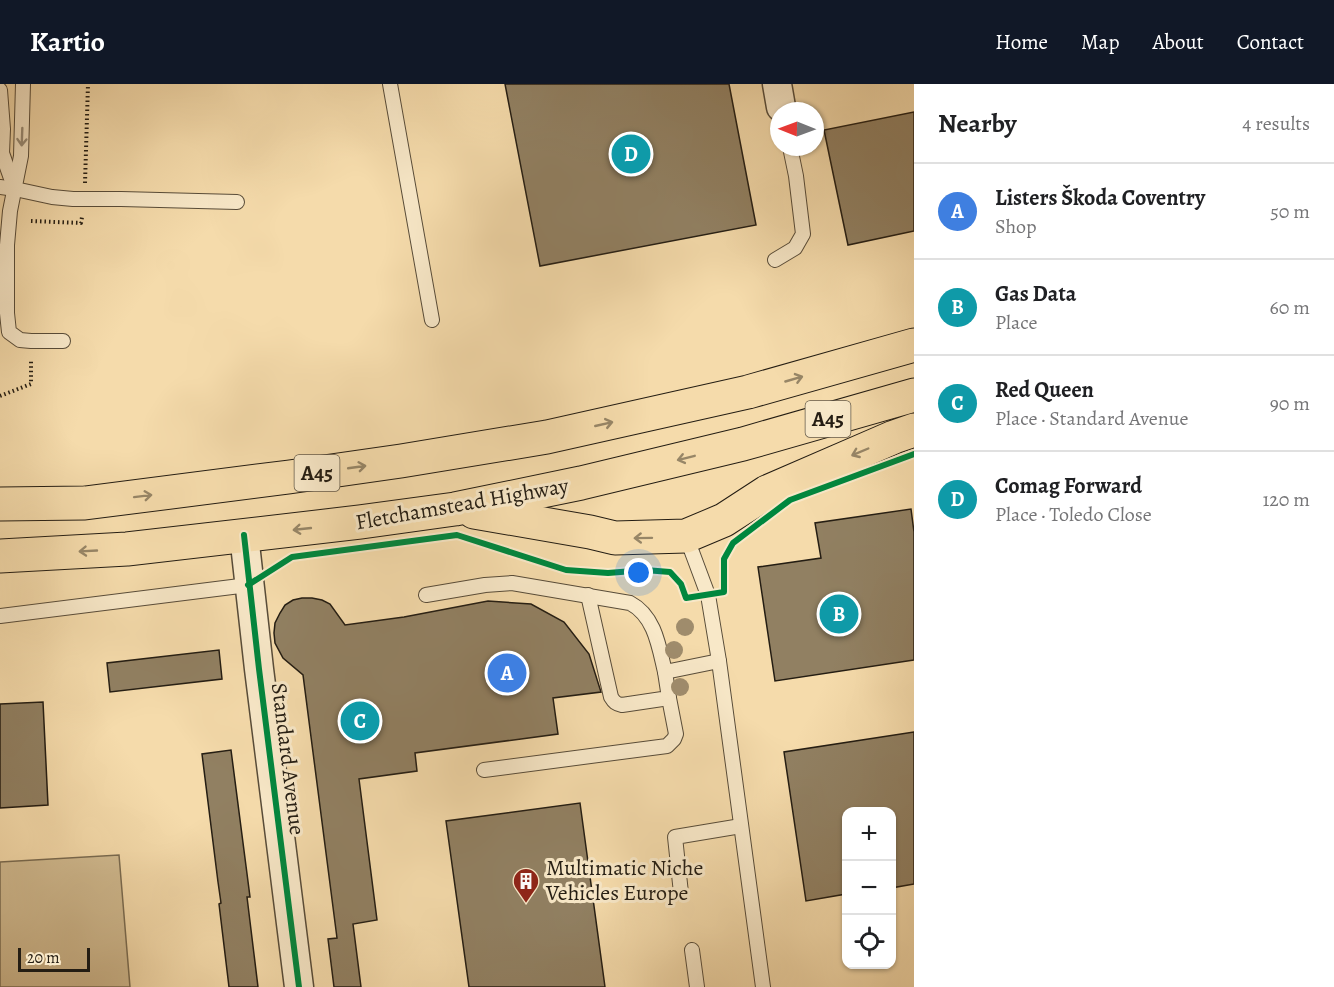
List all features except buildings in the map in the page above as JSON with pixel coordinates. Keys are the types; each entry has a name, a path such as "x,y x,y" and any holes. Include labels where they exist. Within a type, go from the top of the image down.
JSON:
{"highway":[{"name":"A45","path":"0,504 96,502 367,466 547,437 748,392 914,345"},
{"name":"Fletchamstead Highway","path":"0,556 127,549 455,509 581,483 743,444 914,395"},
{"path":"455,509 615,538 686,536 724,519 767,492 914,430"}],"street":[{"name":"Standard Avenue","path":"244,535 248,585 299,987"}],"lane":[{"path":"23,84 21,156 3,245 7,313 5,334 20,340 63,341"},
{"path":"390,84 432,320"},
{"path":"0,90 2,153 15,189"},
{"path":"775,260 795,248 803,234 792,156"},
{"path":"0,188 52,197 84,199 237,202"},
{"path":"686,536 708,595 763,987"},
{"path":"426,595 484,585 512,583 630,603 642,611 650,621 657,640 676,734 667,746 484,770"},
{"path":"0,615 248,585"},
{"path":"588,595 613,701 622,705 669,698"},
{"path":"665,672 718,661"},
{"path":"681,893 675,837 741,826"},
{"path":"692,950 697,987"}],"path":[{"path":"31,221 81,223 88,84"},
{"path":"0,396 31,384 31,341"}],"shaded area":[{"path":"119,855 130,987 0,987 0,862"}],"cycle path":[{"path":"248,585 292,557 457,535 566,570 608,573 645,570 670,572 681,584 686,598 724,592 724,559 733,543 790,500 914,454"},
{"path":"244,535 299,987"}],"place":[{"name":"Comag Forward","path":"631,154"},
{"name":"Gas Data","path":"839,614"},
{"name":"Listers Škoda Coventry","path":"507,673"},
{"name":"Red Queen","path":"360,721"},
{"name":"Multimatic Niche Vehicles Europe","path":"526,904"}]}
